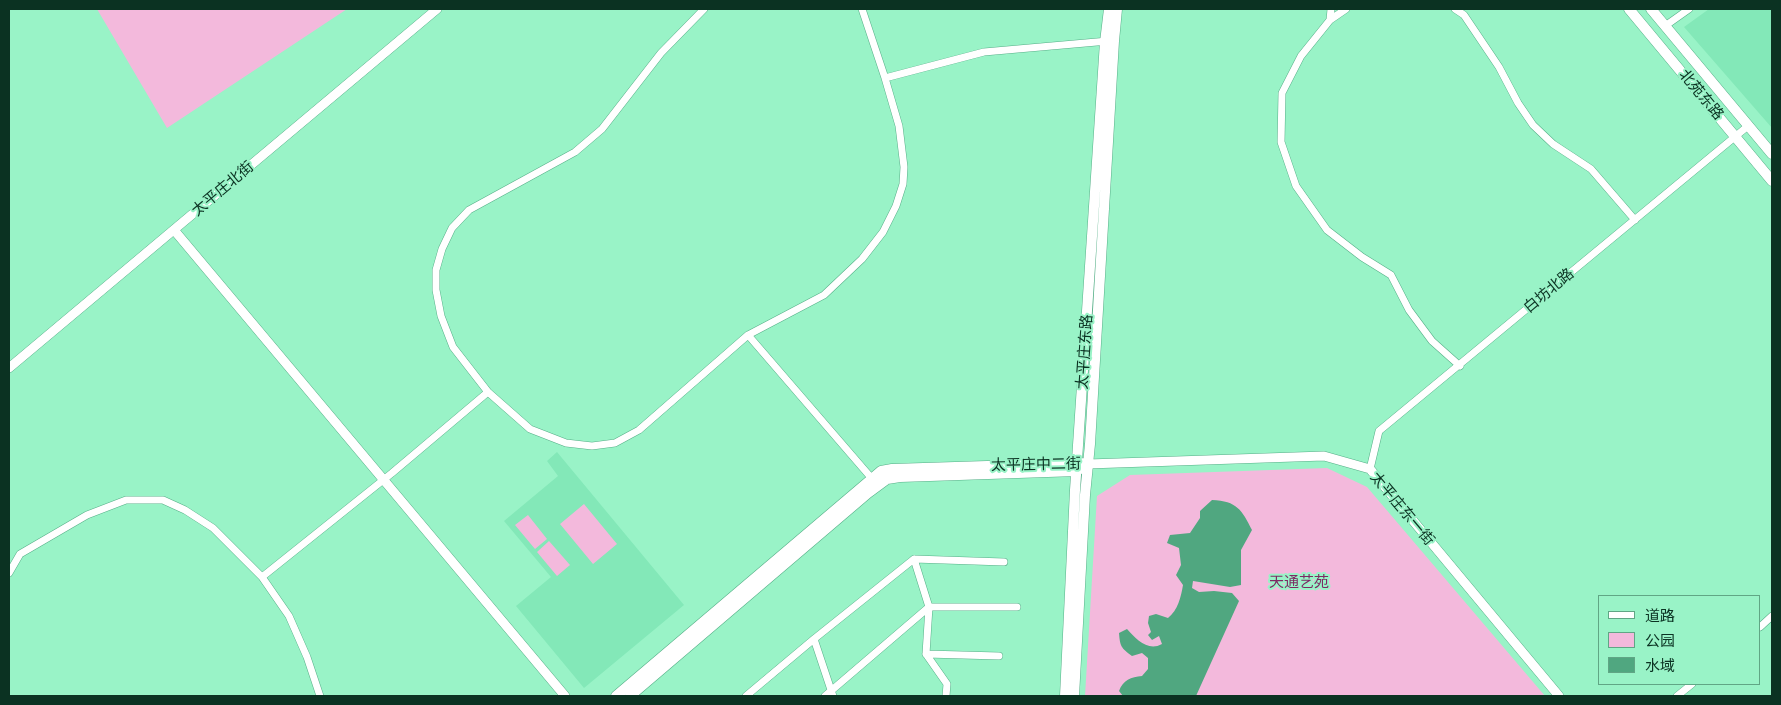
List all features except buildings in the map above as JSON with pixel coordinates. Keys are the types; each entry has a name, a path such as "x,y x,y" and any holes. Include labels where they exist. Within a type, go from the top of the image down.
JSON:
{"main road":[{"name":"太平庄东路","path":"1065,696 1110,41 1109,9"},
{"name":"太平庄东路","path":"1110,41 1117,9"},
{"name":"北苑东路","path":"1629,9 1772,181"},
{"name":"北苑东路","path":"1651,9 1772,154"},
{"name":"太平庄东路","path":"1074,696 1081,465"},
{"name":"太平庄中二街","path":"630,696 874,482 881,471 892,469 1081,465"},
{"name":"太平庄中二街","path":"616,696 874,482"}],"street":[{"name":"太平庄北街","path":"9,368 437,9"},
{"path":"704,9 661,53 602,129 575,152 469,210 452,228 442,248 436,270 436,290 441,316 454,347 488,392 530,430 566,444 592,446 616,444 638,430 748,335 824,295 862,259 883,232 896,206 903,184 904,167 899,126 862,9"},
{"path":"1330,20 1331,9"},
{"path":"1346,9 1330,20 1301,56 1282,92 1281,142 1296,186 1327,230 1362,257 1391,275 1409,310 1432,341 1460,366"},
{"path":"1455,9 1464,14 1533,126 1553,144 1591,169 1635,220"},
{"path":"1665,26 1690,9"},
{"path":"885,78 984,52 1110,41"},
{"name":"白坊北路","path":"1370,469 1379,431 1460,366 1748,126"},
{"path":"174,230 565,696"},
{"path":"748,335 874,482"},
{"path":"262,577 383,480 488,392"},
{"name":"太平庄东一街","path":"1081,465 1324,456 1370,469 1559,696"},
{"path":"9,573 20,554 87,515 126,500 163,500 185,510 212,528 262,577 289,616 308,657 320,696"},
{"path":"914,559 930,606 926,654 947,684 946,696"},
{"path":"746,696 914,559 1004,562"},
{"path":"825,696 832,694 930,606 1017,608"},
{"path":"1761,626 1772,616"},
{"path":"814,639 832,694"},
{"path":"926,654 999,656"},
{"path":"1677,696 1691,685"}],"shaded area":[{"path":"1709,9 1772,9 1772,128 1684,27"},
{"path":"557,452 684,605 584,688 516,606 551,577 504,521 558,476 547,461"}],"green space":[{"path":"97,9 347,9 167,128"},
{"name":"天通艺苑","path":"1327,468 1367,487 1545,696 1085,696 1097,496 1130,475"},
{"path":"584,504 617,544 593,564 560,524"},
{"path":"528,515 547,539 535,549 515,525"},
{"path":"549,541 570,565 557,576 537,552"}],"water":[{"path":"1212,500 1227,502 1238,508 1252,530 1241,550 1241,585 1230,587 1193,581 1192,588 1199,592 1232,593 1239,601 1196,696 1123,696 1119,691 1121,687 1128,680 1142,676 1148,669 1148,658 1142,653 1132,656 1125,651 1121,644 1119,633 1127,629 1138,640 1147,645 1157,646 1162,644 1159,636 1152,640 1148,635 1151,632 1148,623 1149,616 1156,614 1168,618 1177,607 1183,585 1176,575 1181,565 1179,548 1167,543 1170,535 1190,533 1200,518 1200,511"}]}
